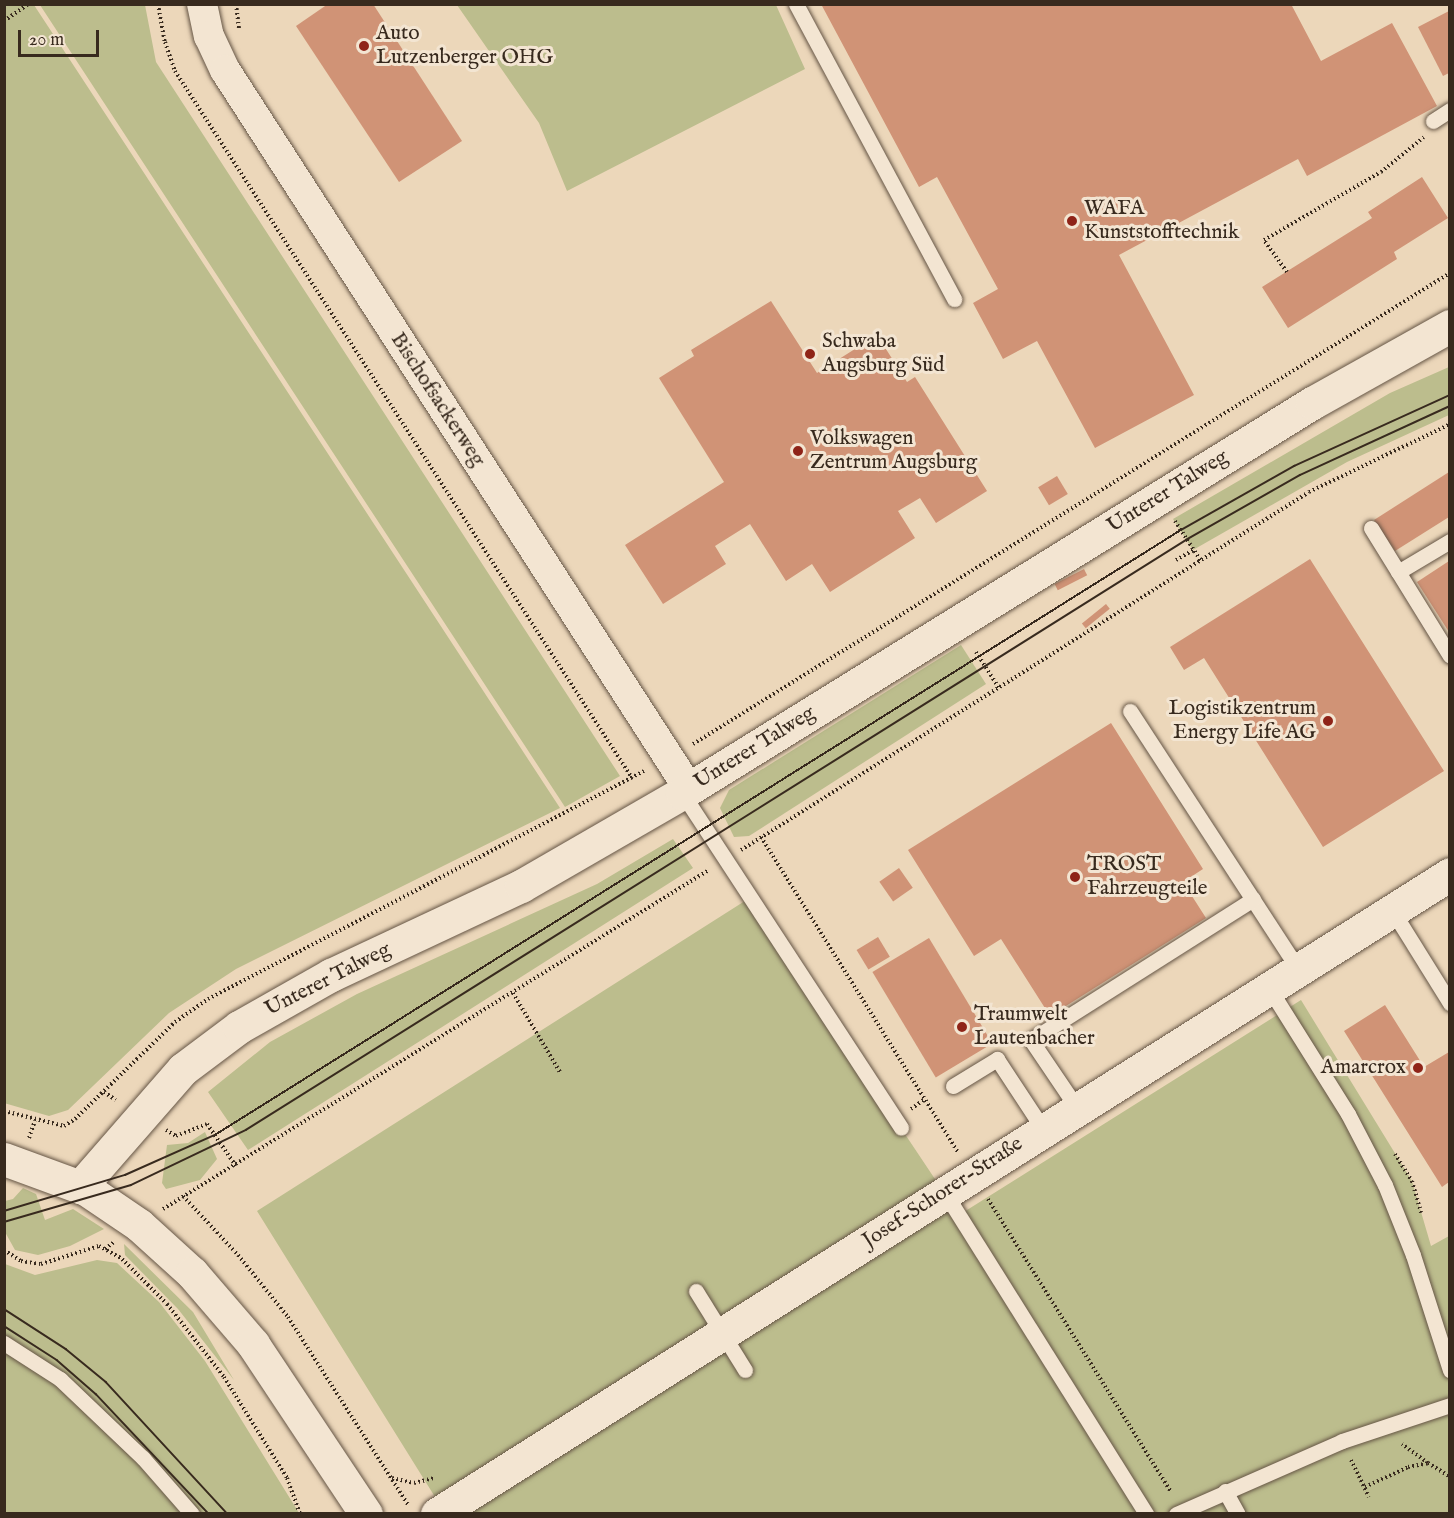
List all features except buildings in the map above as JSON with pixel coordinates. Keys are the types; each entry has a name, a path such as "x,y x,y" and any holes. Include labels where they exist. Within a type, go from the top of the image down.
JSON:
{"street":[{"name":"Bischofsackerweg","path":"202,4 209,36 225,70 668,757 685,791"},
{"name":"Unterer Talweg","path":"80,1187 183,1069 239,1027 331,975 521,886 685,791 1312,403 1449,326"},
{"name":"Josef-Schorer-Straße","path":"437,1514 1449,874"},
{"path":"4,1159 80,1187 139,1225 222,1305 253,1344 366,1514"}],"lane":[{"path":"796,4 954,298"},
{"path":"1433,121 1449,110"},
{"path":"1371,528 1449,656"},
{"path":"1398,572 1449,541"},
{"path":"1130,711 1298,969"},
{"path":"685,791 724,861 901,1128"},
{"path":"1077,1108 1031,1040 1253,899"},
{"path":"1392,910 1449,1003"},
{"path":"1269,988 1348,1114 1385,1185 1413,1255 1449,1370"},
{"path":"953,1086 997,1059 1043,1130"},
{"path":"945,1193 1146,1514"},
{"path":"696,1292 745,1370"},
{"path":"4,1343 60,1379 143,1458 192,1514"},
{"path":"1176,1514 1351,1438 1449,1405"},
{"path":"1225,1491 1238,1514"}],"path":[{"path":"4,21 28,4"},
{"path":"158,4 165,42 175,71 632,778"},
{"path":"1287,272 1264,240 1381,172 1423,138 1433,121"},
{"path":"4,1112 64,1126 75,1119 175,1022 208,999 632,778 668,757 1449,273"},
{"path":"413,1514 288,1317 238,1255 183,1196 513,993 1309,492 1449,424"},
{"path":"1176,560 1192,550"},
{"path":"976,652 994,675 999,688"},
{"path":"513,993 560,1072"},
{"path":"910,1109 925,1099"},
{"path":"4,1250 21,1261 41,1264 99,1246 122,1259 167,1304 224,1377 287,1478 300,1514"},
{"path":"1399,1442 1449,1477"},
{"path":"1361,1457 1352,1461 1369,1497"},
{"path":"1365,1488 1408,1467 1428,1463"}],"green space":[{"path":"4,5 34,5 560,808 236,969 169,1013 68,1110 49,1116 4,1103"},
{"path":"40,5 145,5 156,62 620,776 565,807"},
{"path":"457,5 776,5 805,69 567,191 539,123"},
{"path":"1449,367 1449,415 1347,462 1193,550 1173,519 1390,393"},
{"path":"961,645 986,684 749,836 734,837 720,808 729,790"},
{"path":"673,839 693,868 248,1150 208,1092 270,1042 357,994 597,884"},
{"path":"748,899 959,1215 1301,1000 1412,1181 1431,1246 1449,1236 1449,1513 445,1513 257,1211"},
{"path":"205,1132 217,1159 200,1180 166,1189 162,1183 167,1145 188,1143"},
{"path":"23,1188 36,1194 45,1220 73,1209 104,1229 70,1246 38,1255 15,1250 5,1232 5,1201 13,1199"},
{"path":"124,1244 193,1312 234,1380 178,1309 125,1255"},
{"path":"97,1260 117,1263 159,1302 205,1361 299,1513 5,1514 5,1264 35,1275"}],"tram line":[{"path":"4,1211 125,1175 215,1135 1181,530 1294,466 1450,395"},
{"path":"4,1222 131,1185 246,1130 1186,540 1300,475 1450,406"},
{"path":"4,1309 66,1349 106,1382 228,1514"},
{"path":"4,1326 57,1360 96,1394 209,1514"}],"place":[{"name":"Auto Lutzenberger OHG","path":"364,46"},
{"name":"WAFA Kunststofftechnik","path":"1072,221"},
{"name":"Schwaba Augsburg Süd","path":"810,354"},
{"name":"Volkswagen Zentrum Augsburg","path":"798,451"},
{"name":"Logistikzentrum Energy Life AG","path":"1328,721"},
{"name":"TROST Fahrzeugteile","path":"1075,877"},
{"name":"Traumwelt Lautenbacher","path":"962,1027"},
{"name":"Amarcrox","path":"1418,1068"}]}
